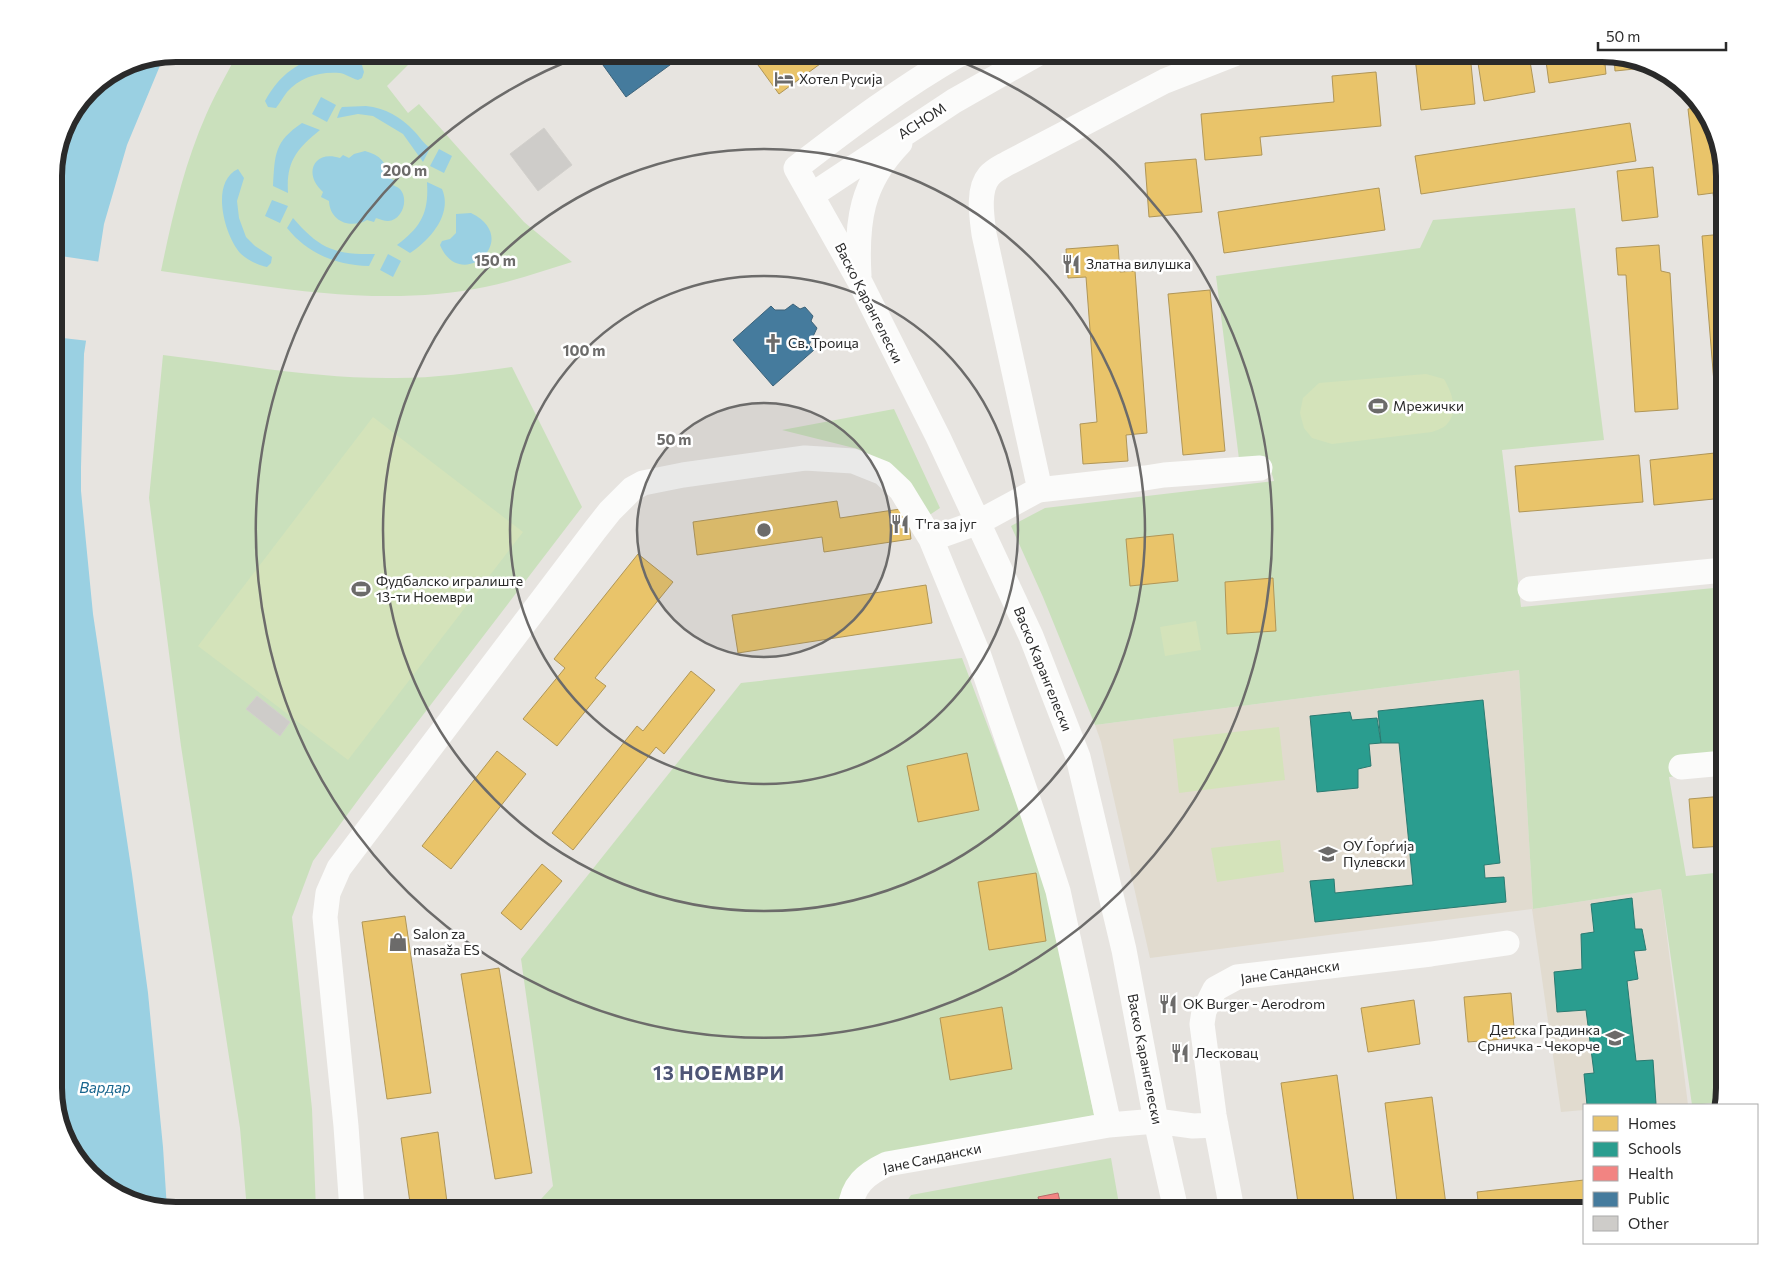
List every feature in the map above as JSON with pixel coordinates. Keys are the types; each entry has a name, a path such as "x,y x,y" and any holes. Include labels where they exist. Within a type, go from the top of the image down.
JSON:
{"street":[{"name":"Васко Карангелески","path":"944,62 886,101 796,168 859,280 938,437 1032,636 1078,757 1124,950 1156,1121 1174,1202"},
{"name":"АСНОМ","path":"812,196 954,100 1022,62"},
{"path":"1040,490 984,234 983,187 987,178 1008,162 1165,81 1213,62"},
{"path":"859,280 858,240 863,202 870,186 889,156 926,118"},
{"path":"351,1202 346,1126 325,917 328,893 339,868 610,511 632,489 643,483 683,475 805,458 853,461 883,473 902,490 931,539 979,656 1058,891 1109,1125"},
{"path":"931,539 978,522 1040,490 1164,475 1260,468"},
{"path":"1530,589 1716,571"},
{"path":"1681,767 1716,764"},
{"name":"Јане Сандански","path":"1230,1202 1216,1126 1202,1024 1204,1011 1216,989 1238,977 1422,955 1507,942"},
{"name":"Јане Сандански","path":"852,1202 857,1186 868,1174 887,1164 1109,1125 1156,1121 1193,1126 1216,1126"}],"shaded area":[{"name":"ОУ Ѓорѓија Пулевски","path":"1519,670 1533,909 1661,889 1688,1104 1583,1104 1583,1110 1561,1112 1532,909 1150,958 1101,742 1095,725"}],"green space":[{"path":"232,63 408,63 409,64 387,86 408,113 419,104 524,222 572,262 485,287 404,296 363,296 323,293 161,271 185,172 198,134"},
{"path":"1575,208 1604,440 1502,450 1521,607 1716,588 1716,771 1669,777 1686,876 1716,873 1715,1103 1692,1104 1661,889 1533,909 1519,670 1095,725 1043,597 1011,526 1045,508 1274,481 1267,457 1239,459 1216,276 1420,248 1433,220"},
{"path":"163,355 275,370 359,377 434,377 512,367 582,507 313,861 292,917 312,1109 316,1202 246,1202 240,1128 181,746 149,498"},
{"name":"Мрежички","path":"1426,374 1444,379 1452,396 1453,413 1451,419 1440,429 1432,432 1332,444 1312,438 1304,428 1300,413 1303,398 1319,383"},
{"path":"894,409 940,508 928,516 893,469 858,449 782,430"},
{"name":"Фудбалско игралиште 13-ти Ноември","path":"373,417 523,532 348,760 198,646"},
{"path":"1196,621 1201,650 1165,656 1160,627"},
{"path":"962,658 1044,875 1094,1115 849,1183 837,1202 538,1202 553,1186 521,959 741,683"},
{"path":"1279,727 1285,780 1179,793 1173,739"},
{"path":"1280,840 1284,872 1217,882 1211,848"},
{"path":"1111,1158 1119,1202 906,1202 911,1195"}],"water":[{"path":"304,63 357,63 362,65 364,72 362,78 358,80 333,73 311,76 292,87 276,108 268,107 265,101 277,83"},
{"name":"Вардар","path":"161,64 127,145 104,224 84,354 81,491 93,614 148,993 167,1201 147,1198 119,1186 91,1163 74,1138 66,1117 63,1095 63,162 66,147 74,126 91,101 119,78 133,71"},
{"path":"321,97 336,105 327,122 312,114"},
{"path":"366,106 386,111 398,117 409,126 430,148 423,162 403,134 373,116 358,114 337,118 342,107"},
{"path":"302,123 320,130 299,150 291,164 288,193 273,186 274,165 281,143 286,136"},
{"path":"439,149 452,156 444,173 430,166"},
{"path":"365,151 379,157 385,164 388,178 394,180 393,185 404,196 404,206 397,218 393,220 386,221 376,218 374,222 367,220 354,224 342,222 333,214 329,201 321,197 323,192 313,178 312,171 317,160 323,157 340,158 343,155 349,158 354,154"},
{"path":"238,169 244,178 237,201 239,218 246,237 255,246 272,257 271,263 267,267 253,262 240,253 229,234 225,222 222,209 224,185 229,176"},
{"path":"427,182 442,189 445,198 442,217 432,234 410,253 397,245 412,232 422,218 427,202"},
{"path":"272,200 288,206 280,223 265,216"},
{"path":"471,213 486,224 491,236 490,247 483,257 473,263 461,264 449,259 440,245 442,241 450,239 456,233 456,214"},
{"path":"293,218 311,236 328,248 349,253 375,254 369,266 345,263 313,251 287,228"},
{"path":"388,254 401,261 393,277 380,270"}],"pier":[{"path":"63,256 101,262 89,341 63,338"}],"building: Homes":[{"path":"1416,62 1471,62 1475,104 1421,110"},
{"path":"1530,62 1535,92 1484,101 1478,63"},
{"path":"1546,62 1605,62 1606,74 1549,83"},
{"name":"Хотел Русија","path":"756,63 820,64 779,94"},
{"path":"1614,63 1637,69 1615,71"},
{"path":"1376,72 1381,126 1260,137 1262,155 1205,160 1201,114 1334,102 1332,76"},
{"path":"1692,108 1704,126 1713,154 1716,176 1716,217 1713,193 1698,195 1688,109"},
{"path":"1630,123 1636,161 1421,194 1415,156"},
{"path":"1196,159 1202,212 1149,217 1145,163"},
{"path":"1653,167 1658,217 1622,221 1617,171"},
{"path":"1379,188 1385,230 1224,253 1218,212"},
{"path":"1716,235 1715,395 1702,236"},
{"path":"1118,245 1120,272 1135,271 1147,433 1126,435 1128,461 1083,464 1080,424 1097,422 1086,277 1068,278 1066,249"},
{"path":"1659,245 1661,271 1670,273 1678,409 1635,412 1626,275 1618,275 1616,248"},
{"path":"1210,290 1225,451 1183,455 1168,294"},
{"path":"1716,453 1716,499 1654,505 1650,460"},
{"path":"1639,455 1643,502 1519,512 1515,466"},
{"path":"837,501 840,518 907,508 911,539 824,552 822,537 697,555 693,522"},
{"path":"1173,534 1178,581 1130,586 1126,539"},
{"path":"638,554 673,582 595,678 606,686 557,746 523,719 565,668 554,659"},
{"path":"1273,578 1276,631 1227,634 1225,582"},
{"path":"926,585 932,623 738,653 732,615"},
{"path":"691,671 715,690 664,754 656,747 573,850 552,833 637,726 643,731"},
{"path":"497,751 526,774 451,869 422,846"},
{"path":"967,753 979,810 918,822 907,766"},
{"path":"1716,797 1716,847 1693,848 1689,799"},
{"path":"542,864 562,881 521,930 501,913"},
{"path":"1036,873 1046,941 989,950 978,882"},
{"path":"405,916 431,1093 387,1099 362,922"},
{"path":"499,968 532,1173 495,1179 461,974"},
{"path":"1511,993 1515,1038 1468,1042 1464,997"},
{"path":"1414,1000 1420,1044 1368,1052 1361,1008"},
{"path":"1002,1007 1012,1069 950,1080 940,1018"},
{"path":"1337,1075 1354,1202 1298,1202 1281,1083"},
{"path":"1432,1097 1446,1202 1397,1202 1385,1103"},
{"path":"438,1132 447,1202 410,1202 401,1138"},
{"path":"1583,1180 1583,1202 1478,1202 1477,1192"}],"building: Schools":[{"path":"1483,700 1500,863 1484,865 1485,878 1504,877 1506,902 1315,922 1310,881 1334,879 1335,893 1413,885 1399,743 1381,743 1378,711"},
{"path":"1350,712 1352,720 1377,718 1381,743 1369,744 1371,766 1358,769 1358,788 1317,792 1310,716"},
{"path":"1632,898 1635,929 1642,929 1646,950 1634,951 1638,979 1627,981 1636,1061 1653,1060 1656,1104 1587,1104 1584,1074 1594,1073 1586,1010 1557,1012 1554,972 1582,969 1581,934 1594,932 1591,904"}],"building: Health":[{"path":"1058,1193 1060,1202 1039,1202 1038,1197"}],"building: Public":[{"path":"601,63 673,63 626,97"},
{"name":"Св. Троица","path":"793,304 800,309 805,307 813,316 811,321 817,328 809,345 814,350 773,386 733,340 771,306 775,310 785,310"}],"building: Other":[{"path":"544,128 572,165 538,191 510,154"},
{"path":"257,696 290,722 280,736 246,709"}],"place":[{"name":"Хотел Русија","path":"784,79"},
{"name":"Златна вилушка","path":"1071,264"},
{"name":"Св. Троица","path":"773,343"},
{"name":"Мрежички","path":"1378,406"},
{"name":"Т'га за југ","path":"900,524"},
{"name":"Фудбалско игралиште 13-ти Ноември","path":"361,589"},
{"name":"ОУ Ѓорѓија Пулевски","path":"1328,854"},
{"name":"Salon za masaža ES","path":"398,942"},
{"name":"OK Burger - Aerodrom","path":"1168,1004"},
{"name":"Детска Градинка Срничка - Чекорче","path":"1615,1038"},
{"name":"Лесковац","path":"1180,1053"}],"district":[{"name":"13 НОЕМВРИ","path":"719,1073"}]}
